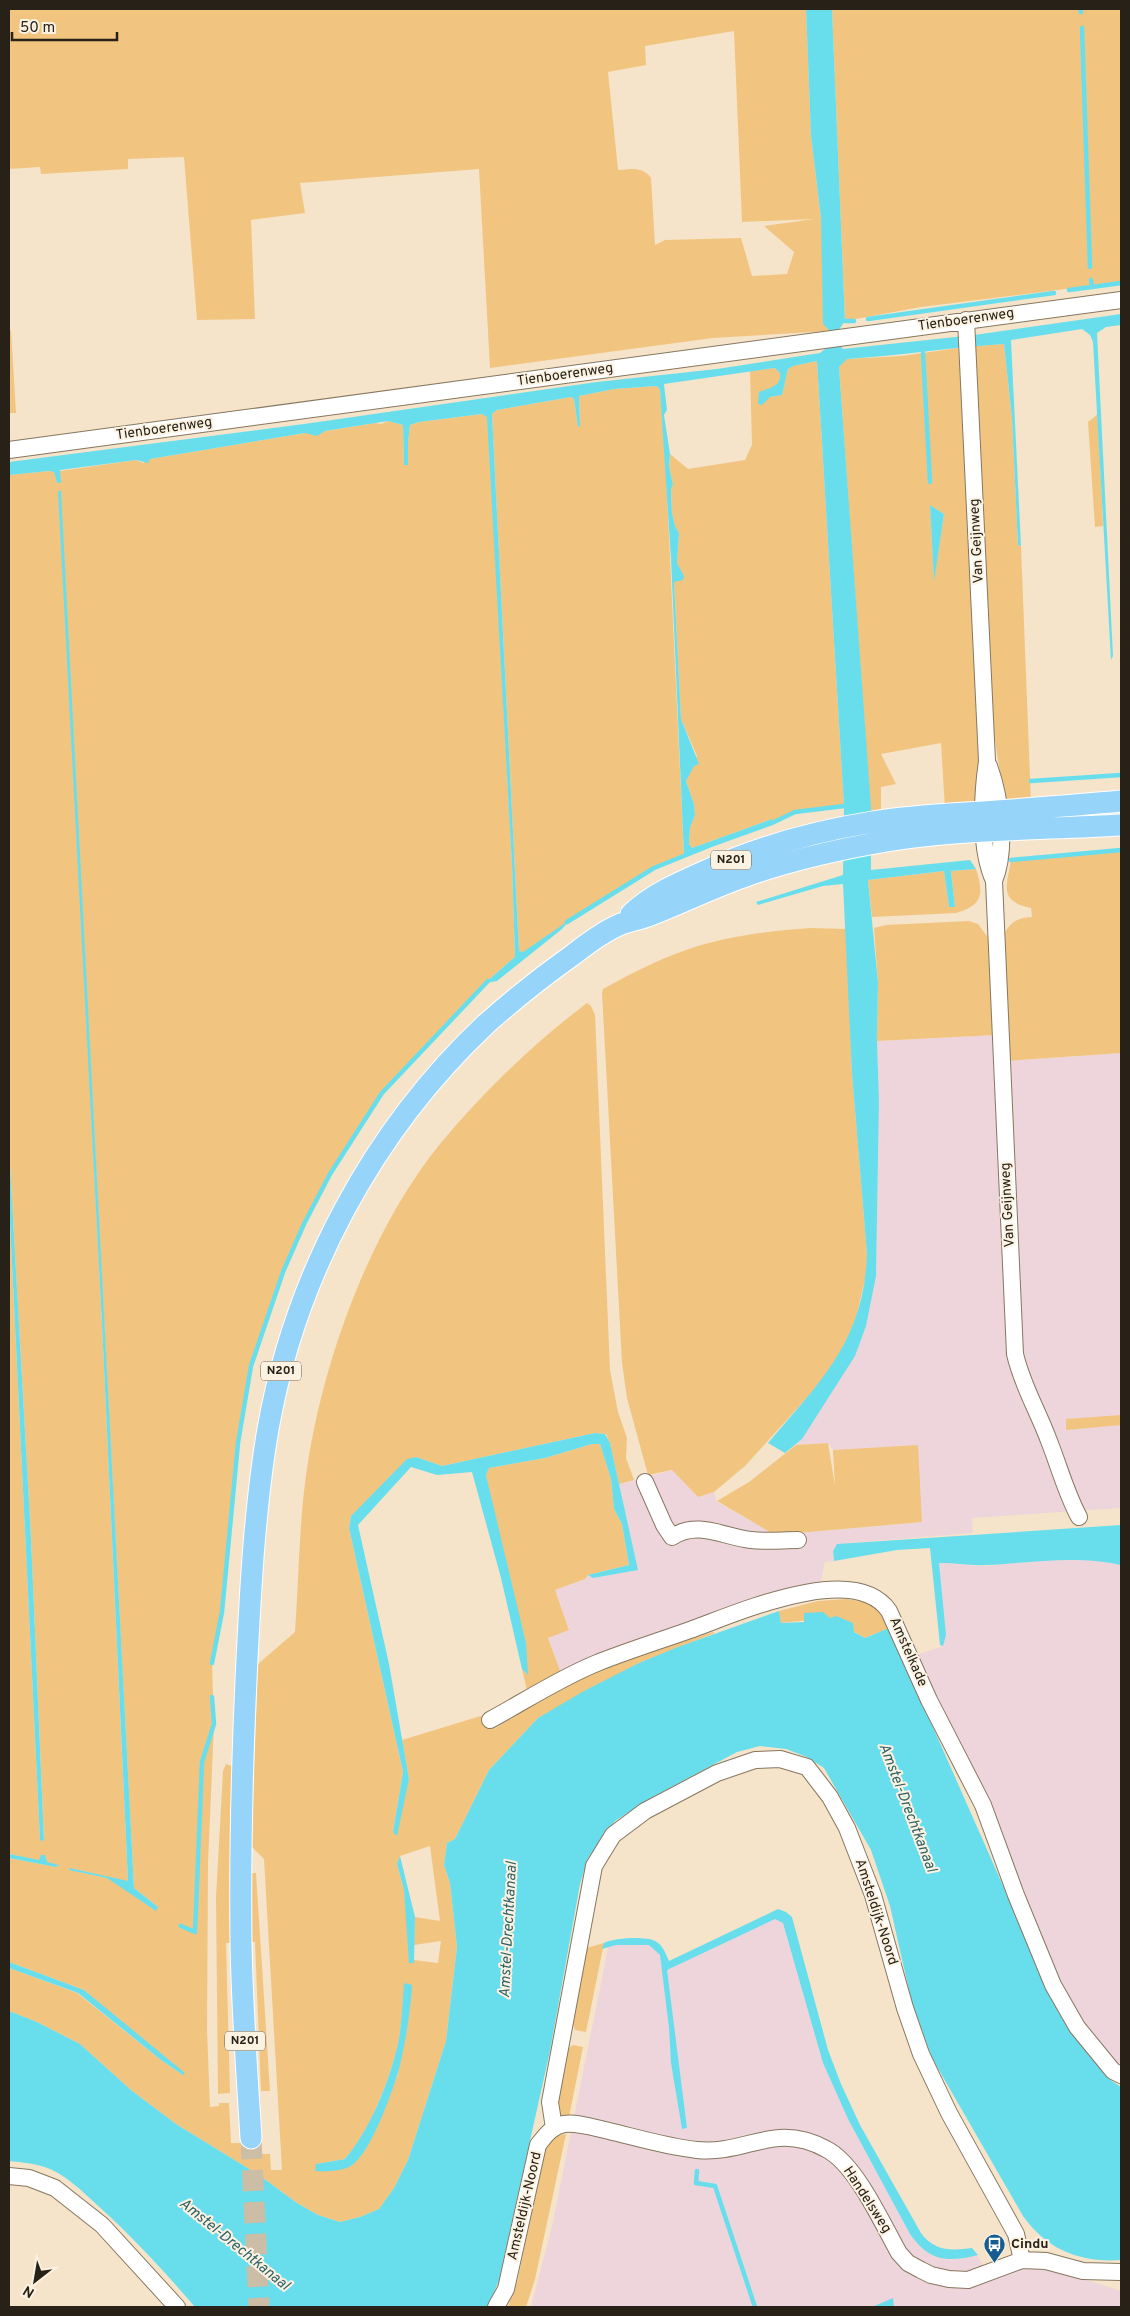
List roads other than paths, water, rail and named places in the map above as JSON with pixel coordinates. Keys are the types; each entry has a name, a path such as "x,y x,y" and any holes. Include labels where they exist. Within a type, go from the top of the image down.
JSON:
{"main road":[{"name":"N201","path":"251,2138 241,1944 242,1792 247,1660 255,1541 267,1437 280,1376 293,1328 328,1242 353,1194 408,1110 439,1073 504,1007 549,971 620,924 648,916 829,842 874,832 992,822 1121,801"},
{"name":"N201","path":"992,822 1121,825"}],"street":[{"name":"Tienboerenweg","path":"9,450 850,336 967,325 1121,300"},
{"name":"Van Geijnweg","path":"967,325 987,761 994,780 987,867 994,881 1016,1354 1022,1381 1049,1439 1071,1502 1080,1517"},
{"path":"645,1482 664,1525 672,1537 680,1532 702,1528 751,1540 798,1540"},
{"name":"Amstelkade","path":"490,1720 553,1684 596,1664 775,1600 809,1592 835,1590 856,1592 884,1603 929,1700 983,1805 1016,1895 1053,1985 1077,2028 1113,2071 1121,2075"},
{"name":"Amsteldijk-Noord","path":"496,2307 506,2289 538,2145 554,2128 550,2102 594,1866 613,1835 645,1811 717,1773 755,1760 780,1759 807,1767 830,1797 847,1828 873,1895 905,2008 921,2054 949,2113 1016,2234 1022,2260"},
{"name":"Handelsweg","path":"554,2128 564,2124 584,2125 699,2150 724,2148 771,2137 791,2136 810,2140 829,2150 850,2169 899,2253 908,2262 921,2270 931,2275 949,2279 968,2280 1022,2260"},
{"path":"9,2176 29,2178 55,2188 102,2225 177,2307"},
{"path":"1022,2260 1046,2262 1082,2271 1121,2272"}],"water":[{"path":"806,9 832,9 845,321 838,331 839,344 843,349 974,335 1121,314 1121,325 1106,327 1097,333 1113,656 1111,660 1093,342 1090,335 1082,329 1011,340 1021,546 1018,545 1012,418 1004,344 847,359 839,367 871,807 871,870 970,860 976,869 951,871 955,907 949,907 944,871 868,880 878,982 879,1101 876,1276 866,1326 855,1356 802,1439 785,1453 768,1443 821,1379 836,1358 848,1336 858,1312 864,1285 867,1254 852,1074 843,884 823,886 758,905 756,902 843,875 844,806 817,361 793,366 788,369 782,395 770,397 762,405 758,404 759,392 771,388 779,381 780,373 775,368 664,384 667,410 664,415 670,454 669,466 673,485 671,489 672,513 679,533 677,563 684,576 683,580 674,582 681,719 699,764 694,766 686,781 694,804 695,815 690,828 689,844 692,848 772,819 772,823 684,856 671,559 660,390 657,386 614,389 579,396 580,426 578,427 574,399 571,397 497,410 492,414 519,951 523,952 571,919 562,929 497,981 485,983 515,957 512,865 487,417 482,414 419,422 410,425 408,465 404,465 403,425 388,421 325,431 317,436 305,433 150,459 148,463 136,460 60,470 61,483 57,483 54,472 49,471 9,475 9,462 304,424 597,382 717,369 820,353 830,345 830,331 823,324 821,218 811,136"},
{"path":"58,491 61,491 134,1888 158,1907 156,1911 107,1878 69,1870 70,1868 128,1881 102,1324"},
{"path":"930,505 944,514 934,582"},
{"path":"9,1147 31,1538 44,1841 40,1840 9,1201"},
{"path":"595,1433 605,1434 610,1443 638,1570 593,1578 588,1575 629,1565 622,1524 614,1509 611,1479 600,1444 592,1444 545,1458 489,1468 486,1475 526,1643 528,1675 522,1669 501,1578 472,1472 437,1475 411,1467 358,1525 389,1664 409,1779 397,1836 393,1832 403,1772 349,1528 351,1516 407,1459 416,1457 442,1466"},
{"path":"1121,1525 1121,1565 1086,1560 1054,1560 980,1565 939,1563 946,1635 943,1646 940,1645 930,1548 897,1550 834,1561 833,1551 837,1544"},
{"name":"Amstel-Drechtkanaal","path":"779,1611 781,1623 804,1622 804,1613 823,1612 830,1618 836,1616 853,1623 854,1632 865,1638 889,1628 1047,1985 1097,2062 1112,2081 1121,2087 1121,2260 1092,2259 1066,2252 1043,2238 1023,2216 932,2058 911,1999 890,1906 871,1850 824,1768 807,1757 786,1749 760,1746 737,1752 649,1799 615,1821 588,1858 580,1884 550,2051 499,2280 488,2307 195,2307 135,2241 63,2176 45,2167 9,2161 9,2011 37,2022 80,2044 131,2090 176,2124 259,2175 297,2203 318,2215 340,2222 360,2217 379,2209 394,2188 408,2160 446,2041 457,1947 450,1883 444,1865 447,1843 455,1839 489,1770 538,1718 584,1691 639,1663 678,1647"},
{"path":"9,1854 39,1860 41,1855 45,1855 47,1862 59,1865 56,1867 9,1858"},
{"path":"400,1856 415,1917 414,1963 409,1963 404,1890 397,1864"},
{"path":"778,1909 792,1917 828,2050 841,2084 860,2125 921,2233 926,2239 937,2246 950,2249 972,2248 978,2255 957,2259 940,2258 924,2250 910,2234 848,2119 823,2063 783,1923 775,1919 667,1970 687,2128 682,2129 671,2063 669,2028 660,1955 649,1945 616,1945 602,1949 604,1943 630,1938 650,1939 660,1945 669,1961"},
{"path":"9,1962 84,1990 185,2073 183,2075 161,2060 78,1993 9,1968"},
{"path":"404,1983 412,1985 405,2043 397,2076 378,2126 364,2152 349,2167 333,2171 315,2171 316,2164 345,2159 377,2107 399,2040"},
{"path":"893,2298 894,2307 872,2307"}],"waterway":[{"path":"1082,28 1090,267"},
{"path":"1069,290 1092,287 1091,280"},
{"path":"1092,287 1121,283"},
{"path":"868,319 1054,293"},
{"path":"845,321 854,321"},
{"path":"923,353 930,482"},
{"path":"1031,781 1121,775"},
{"path":"567,922 654,868 772,823 795,812 844,806"},
{"path":"1011,860 1121,850"},
{"path":"212,1663 222,1612 238,1443 251,1366 283,1272 304,1224 330,1174 382,1093 488,981"},
{"path":"181,1926 195,1932 202,1762 214,1724 212,1697"},
{"path":"697,2171 696,2183 715,2186 755,2307"}],"tunnel":[{"path":"251,2138 259,2307"}],"place":[{"name":"Cindu","path":"995,2263"}]}
